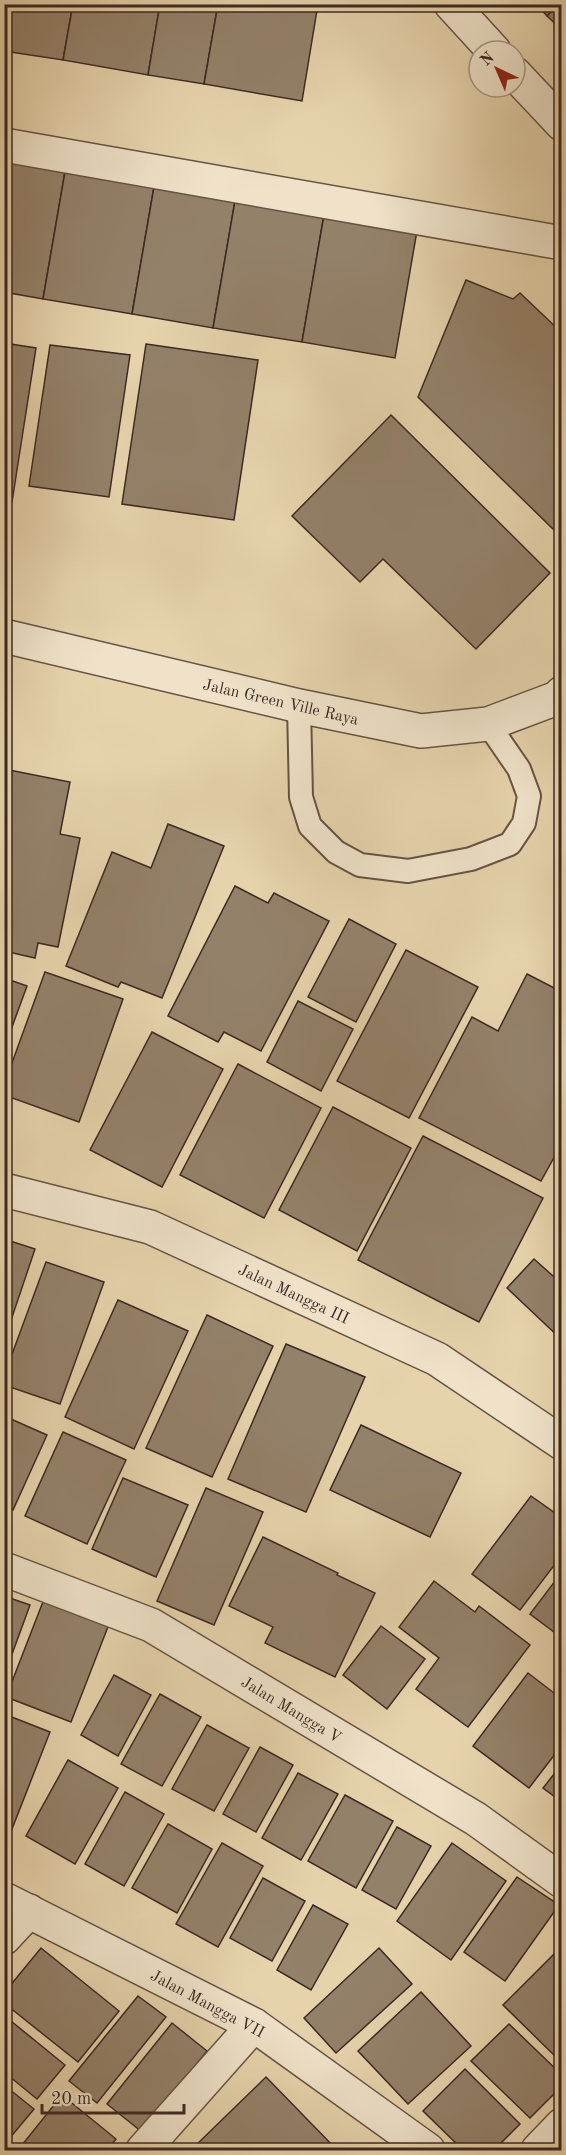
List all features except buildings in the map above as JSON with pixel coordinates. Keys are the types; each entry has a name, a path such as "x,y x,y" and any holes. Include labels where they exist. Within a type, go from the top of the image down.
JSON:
{"street":[{"path":"451,4 483,39"},
{"path":"527,87 561,124"},
{"path":"4,145 561,243"},
{"name":"Jalan Green Ville Raya","path":"4,636 298,706 421,730 488,724 560,697"},
{"name":"Jalan Mangga III","path":"4,1190 160,1231 437,1359 561,1443"},
{"name":"Jalan Mangga V","path":"4,1569 151,1625 476,1819 561,1881"},
{"path":"4,1938 17,1905"},
{"name":"Jalan Mangga VII","path":"17,1905 254,2025 428,2151"},
{"path":"143,2151 254,2025"},
{"path":"538,2151 561,2125"}],"lane":[{"path":"298,706 301,797 310,826 336,852 360,865 408,871 471,859 510,844 524,823 529,796 519,769 488,724"}]}
